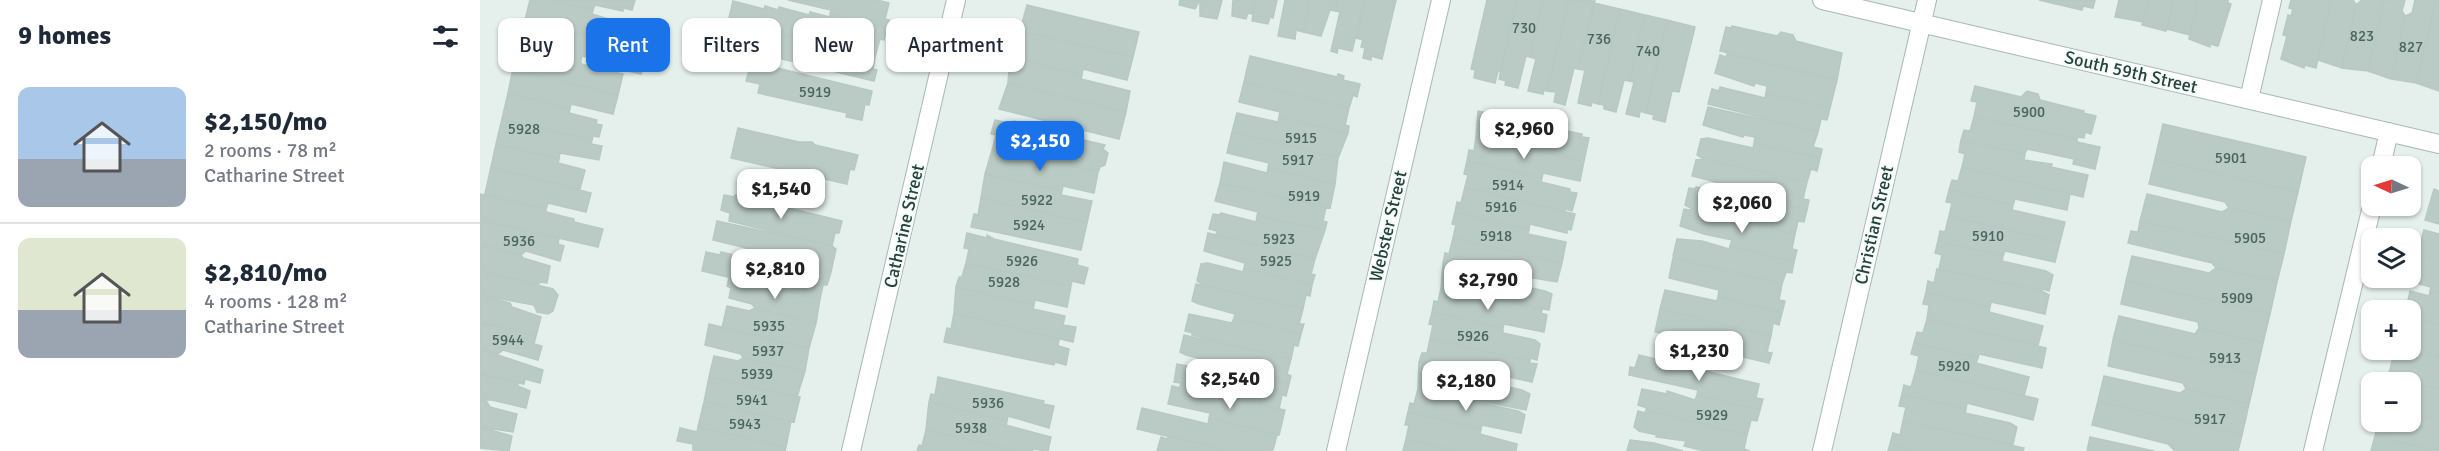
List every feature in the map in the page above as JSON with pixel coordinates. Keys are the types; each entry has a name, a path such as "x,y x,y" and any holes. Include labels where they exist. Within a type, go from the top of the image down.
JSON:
{"street":[{"name":"Catharine Street","path":"851,451 956,0"},
{"name":"Webster Street","path":"1336,451 1441,0"},
{"name":"South 59th Street","path":"1822,0 2439,144"},
{"name":"Christian Street","path":"1822,451 1927,0"},
{"path":"2249,99 2272,0"},
{"path":"2383,156 2389,132"},
{"path":"2313,451 2370,216"}],"building":[{"path":"530,0 550,0 593,10 592,14 605,18 586,18 586,35 574,32 574,18 526,18"},
{"path":"550,0 635,0 632,10 623,8 623,11 595,5 593,10"},
{"path":"788,0 877,0 889,3 885,19 886,27 874,24 874,18 848,18 830,14 831,10"},
{"path":"1180,0 1200,0 1195,9 1179,5"},
{"path":"1200,0 1222,0 1217,19 1200,16"},
{"path":"1233,0 1255,0 1252,14 1248,13 1246,19 1232,16"},
{"path":"1255,0 1277,0 1273,18 1270,17 1268,24 1252,21"},
{"path":"1285,0 1310,0 1303,32 1296,30 1295,39 1278,36"},
{"path":"1310,0 1338,0 1335,11 1330,10 1321,36 1303,32"},
{"path":"1338,0 1365,0 1352,51 1338,48 1337,53 1331,51 1340,12 1335,11"},
{"path":"1365,0 1396,0 1382,59 1371,56 1371,60 1363,58 1365,48 1361,47 1363,40 1356,38"},
{"path":"1487,0 1517,0 1501,71 1498,71 1495,83 1474,78 1475,70 1471,69"},
{"path":"1517,0 1543,0 1530,57 1526,56 1518,88 1505,85 1506,81 1499,79"},
{"path":"1543,0 1569,0 1547,91 1544,90 1543,94 1528,91 1536,59 1530,57"},
{"path":"1569,0 1595,1 1578,69 1574,68 1565,105 1554,102 1556,92 1547,91"},
{"path":"2039,0 2095,0 2093,8 2083,6 2082,10"},
{"path":"2119,0 2149,0 2143,22 2115,17"},
{"path":"2149,0 2174,0 2166,31 2142,25"},
{"path":"2174,0 2198,0 2190,35 2167,29"},
{"path":"2198,0 2228,0 2231,4 2218,46 2210,44 2210,47 2189,39"},
{"path":"2291,0 2331,0 2316,68 2305,65 2304,68 2281,59 2287,36 2283,35 2288,15 2291,16 2293,9 2289,8"},
{"path":"2331,0 2353,0 2356,5 2342,68 2318,60"},
{"path":"2362,0 2384,0 2368,71 2342,68 2356,5"},
{"path":"2384,0 2405,0 2402,11 2405,16 2391,79 2368,71"},
{"path":"2415,0 2436,0 2416,83 2391,79 2405,16 2412,13"},
{"path":"2436,0 2439,0 2439,91 2416,83"},
{"path":"733,1 764,9 765,6 778,10 779,7 809,15 810,12 848,18 793,18 793,37 781,35 781,18 729,18"},
{"path":"1594,3 1620,9 1598,104 1592,102 1591,106 1578,103 1585,70 1578,69"},
{"path":"1027,5 1139,32 1133,57 1025,32 1024,18"},
{"path":"1620,9 1645,15 1629,81 1624,80 1616,112 1604,109 1604,105 1598,104"},
{"path":"1645,15 1667,20 1646,113 1640,111 1639,117 1626,114 1634,82 1629,81"},
{"path":"1667,20 1695,27 1679,92 1672,91 1665,122 1653,119 1654,115 1646,113"},
{"path":"874,24 886,27 884,40 880,39 875,57"},
{"path":"1732,26 1777,36 1781,32 1793,35 1796,41 1842,53 1837,80 1720,51 1726,27 1732,28"},
{"path":"574,32 586,35 586,57 582,56 581,60 574,58"},
{"path":"1025,32 1133,57 1127,80 1083,69 1082,75 1025,61"},
{"path":"781,35 793,38 793,62 781,59"},
{"path":"1727,54 1837,80 1830,108 1766,93 1767,86 1755,83 1754,86 1715,73 1720,55 1726,57"},
{"path":"1250,56 1337,77 1338,74 1344,76 1343,80 1360,84 1357,97 1353,95 1349,108 1244,82"},
{"path":"574,58 581,60 581,64 586,65 586,72 623,74 618,95 525,72 574,72"},
{"path":"1025,61 1082,75 1081,79 1130,91 1126,112 1008,83 1009,72 1025,72"},
{"path":"781,69 872,91 869,105 865,104 862,120 846,117 847,113 758,93 760,84 746,81 749,72 781,72"},
{"path":"874,69 877,70 874,81 836,72 874,72"},
{"path":"512,72 525,72 618,95 613,114 571,104 570,109 508,93"},
{"path":"1244,82 1349,108 1345,125 1349,126 1348,133 1279,117 1280,112 1239,102"},
{"path":"1008,83 1126,112 1119,139 999,109"},
{"path":"1975,86 2021,97 2027,91 2038,94 2040,100 2084,111 2083,113 2096,116 2091,134 2085,132 2084,138 2078,137 2077,139 1974,117 1977,102 1971,101"},
{"path":"1720,87 1765,98 1766,93 1830,108 1827,120 1821,119 1818,132 1708,104 1712,89 1719,91"},
{"path":"508,93 570,109 569,113 597,120 596,124 602,125 599,137 593,136 592,140 502,119"},
{"path":"1708,107 1818,132 1813,147 1822,149 1820,158 1754,143 1755,137 1744,135 1743,137 1703,125"},
{"path":"1478,111 1496,115 1497,113 1503,114 1502,117 1582,134 1582,137 1589,138 1584,161 1476,137"},
{"path":"1237,113 1278,122 1279,117 1348,133 1338,158 1232,132"},
{"path":"1974,117 2077,139 2077,142 2100,147 2095,169 2073,164 2074,159 2027,149 2025,154 1961,140 1964,130 1970,131"},
{"path":"502,119 592,140 591,144 602,146 599,160 560,153 559,159 496,144"},
{"path":"995,120 1013,124 1014,121 1020,125 1105,145 1103,149 1108,153 1105,165 1100,167 1098,172 993,147 996,135 991,134"},
{"path":"2163,124 2306,157 2298,192 2155,159"},
{"path":"738,128 799,142 812,142 815,145 858,155 854,170 850,169 847,184 731,158"},
{"path":"1232,132 1338,158 1335,184 1268,168 1269,163 1227,153"},
{"path":"1476,137 1584,161 1580,181 1543,173 1542,178 1467,161 1469,150 1474,151"},
{"path":"1708,138 1753,148 1754,143 1820,158 1817,171 1811,169 1807,182 1704,159 1697,155 1701,139"},
{"path":"1961,140 2025,154 2024,160 2052,164 2051,167 2088,175 2083,197 1962,167 1965,154 1959,152"},
{"path":"496,144 559,159 558,163 585,170 580,189 491,167"},
{"path":"993,147 1098,172 1094,193 1063,186 1062,191 985,174"},
{"path":"1704,159 1807,182 1803,199 1809,200 1807,210 1743,195 1744,189 1692,176 1696,160"},
{"path":"2155,159 2298,192 2291,221 2229,208 2225,202 2149,184"},
{"path":"1467,161 1542,178 1541,182 1570,189 1570,192 1577,193 1572,211 1566,209 1564,212 1465,187 1468,175 1464,174"},
{"path":"1224,162 1267,173 1268,168 1335,184 1330,208 1220,183"},
{"path":"491,167 591,193 586,212 548,203 546,209 485,194"},
{"path":"1962,167 2070,194 2067,210 2015,199 2013,205 1949,190 1952,180 1958,181"},
{"path":"985,174 1062,191 1061,195 1092,201 1087,223 981,198"},
{"path":"1220,183 1326,207 1323,221 1327,222 1325,230 1257,216 1258,212 1215,201"},
{"path":"1465,187 1575,214 1571,230 1567,229 1567,233 1530,224 1529,230 1455,212 1457,202 1461,203"},
{"path":"1696,187 1742,199 1743,195 1807,210 1804,222 1798,221 1795,234 1691,208 1685,205 1689,188 1695,189"},
{"path":"2434,189 2439,191 2439,224 2425,220"},
{"path":"1949,190 2013,205 2012,210 2065,222 2060,242 1949,216 1952,203 1946,202"},
{"path":"480,194 546,209 546,212 574,219 574,222 603,229 598,247 480,220"},
{"path":"2147,194 2222,212 2229,208 2291,221 2284,254 2140,221"},
{"path":"724,195 735,197 735,195 842,221 839,233 835,233 832,246 729,221 730,213 721,210"},
{"path":"981,198 1087,223 1081,250 971,227 974,214 978,215"},
{"path":"1691,208 1795,234 1792,249 1797,250 1794,262 1730,246 1732,240 1680,226 1684,209 1690,210"},
{"path":"1455,212 1529,230 1528,234 1566,242 1562,263 1453,238 1456,225 1452,224"},
{"path":"1221,213 1256,222 1257,216 1325,230 1315,259 1216,235 1217,231 1209,229 1213,214 1220,215"},
{"path":"1949,216 2060,242 2055,262 2005,251 2003,256 1938,241 1940,231 1945,232"},
{"path":"480,220 559,238 558,244 564,246 560,261 526,251 521,255 480,245"},
{"path":"717,221 832,246 836,249 831,272 713,240"},
{"path":"2140,221 2284,254 2277,282 2216,268 2212,263 2128,243 2131,231 2138,232"},
{"path":"2424,230 2439,234 2439,260 2421,256"},
{"path":"967,233 987,238 987,235 994,239 1078,259 1077,265 1088,268 1084,284 1072,281 1071,286 966,263 969,249 964,248"},
{"path":"1208,233 1315,259 1311,274 1315,275 1312,285 1244,268 1245,263 1204,251"},
{"path":"1453,238 1562,263 1557,282 1516,275 1516,279 1443,263 1445,253 1449,254"},
{"path":"1677,239 1702,241 1729,249 1730,246 1794,262 1792,273 1786,272 1782,284 1678,259 1673,256"},
{"path":"1938,241 2003,256 2002,261 2046,271 2053,275 2049,291 1939,269 1942,255 1935,253"},
{"path":"480,245 521,255 523,258 550,266 547,283 540,282 539,284 480,271"},
{"path":"706,252 720,255 721,252 772,264 773,258 831,272 827,285 823,285 820,299 702,271"},
{"path":"2132,256 2209,273 2216,268 2277,282 2270,314 2126,281"},
{"path":"2421,256 2439,260 2439,293 2430,291 2431,287 2421,284"},
{"path":"1673,258 1782,284 1779,300 1785,301 1782,313 1718,297 1719,290 1669,278"},
{"path":"966,263 1071,286 1067,307 1035,300 1034,305 956,287"},
{"path":"1208,263 1243,272 1244,268 1312,285 1310,296 1306,295 1303,309 1203,285 1197,281 1201,264"},
{"path":"1443,263 1516,279 1514,284 1552,294 1549,310 1441,288"},
{"path":"1937,269 2042,291 2049,295 2045,314 1991,302 1990,307 1926,292 1928,281 1934,283"},
{"path":"480,271 553,289 558,295 553,311 548,314 537,312 534,305 480,295"},
{"path":"729,278 820,299 816,323 755,308 752,304 729,298 731,288 727,286"},
{"path":"2126,281 2270,314 2263,343 2199,328 2198,322 2121,304"},
{"path":"1196,284 1303,309 1299,324 1304,324 1301,334 1234,318 1235,314 1192,301"},
{"path":"956,287 1034,305 1033,309 1065,316 1063,325 1076,327 1073,342 954,313"},
{"path":"1441,288 1542,310 1541,313 1547,315 1544,332 1504,324 1503,328 1432,312 1434,301 1438,302"},
{"path":"1665,290 1717,301 1718,297 1782,313 1779,325 1773,323 1771,336 1660,309"},
{"path":"2410,291 2429,296 2430,291 2439,293 2439,324 2421,320 2421,300 2408,300"},
{"path":"1926,292 1990,307 1989,312 2043,326 2038,345 1927,319 1929,305 1923,304"},
{"path":"480,295 510,303 512,307 541,317 536,336 480,322"},
{"path":"727,306 749,311 755,308 816,323 809,348 722,328"},
{"path":"1660,309 1771,336 1767,352 1772,353 1769,363 1705,348 1706,344 1655,332"},
{"path":"1432,312 1503,328 1503,333 1535,340 1540,344 1537,360 1530,358 1530,361 1430,339 1433,325 1429,324"},
{"path":"954,313 1059,339 1058,346 1069,349 1066,365 1055,362 1054,365 944,342 947,328 951,329"},
{"path":"1189,314 1232,323 1234,318 1301,334 1298,346 1294,345 1291,359 1192,335 1185,331"},
{"path":"2119,316 2195,334 2199,328 2263,343 2256,374 2113,340"},
{"path":"1927,319 2046,348 2042,368 1979,354 1978,358 1914,343 1917,332 1923,333"},
{"path":"2421,320 2439,324 2439,356 2421,352"},
{"path":"480,322 536,336 534,344 542,346 538,360 503,350 498,354 480,349"},
{"path":"709,324 809,348 805,371 743,358 741,354 705,345"},
{"path":"1184,335 1291,359 1287,374 1291,376 1289,384 1221,369 1222,364 1186,355 1180,352"},
{"path":"1430,339 1530,361 1529,363 1537,364 1532,382 1494,374 1493,379 1419,362 1422,353 1427,353"},
{"path":"2113,340 2256,374 2249,404 2186,389 2183,383 2108,366"},
{"path":"1914,343 1978,358 1976,363 2029,377 2024,396 1916,370 1919,356 1911,354"},
{"path":"480,349 543,370 540,383 525,379 524,384 480,374"},
{"path":"2421,354 2439,356 2439,389 2421,385 2421,372 2389,372 2392,360 2421,360"},
{"path":"1639,355 1759,384 1756,398 1763,399 1760,410 1697,395 1698,390 1629,375 1630,367 1635,368"},
{"path":"714,356 738,361 743,358 805,371 797,397 709,377"},
{"path":"1419,362 1493,379 1492,383 1522,390 1530,394 1526,410 1418,389"},
{"path":"1177,364 1219,372 1221,369 1289,384 1286,396 1282,395 1279,409 1180,386 1181,383 1174,382"},
{"path":"1916,370 2038,399 2033,420 1967,403 1966,409 1902,394 1904,385 1911,387"},
{"path":"480,374 518,382 518,386 530,391 526,408 492,400 480,400"},
{"path":"2104,376 2180,393 2186,389 2249,404 2242,435 2098,401"},
{"path":"709,377 800,397 794,422 704,402"},
{"path":"938,377 1044,401 1043,404 1054,406 1049,428 1008,416 1007,421 929,402 931,394 935,395"},
{"path":"2421,385 2439,389 2439,420 2421,416"},
{"path":"1172,386 1285,410 1279,435 1209,418 1210,413 1168,404"},
{"path":"1418,389 1518,411 1525,415 1521,433 1482,425 1481,429 1408,412 1410,403 1414,404"},
{"path":"1642,389 1667,394 1667,391 1695,400 1697,395 1760,410 1757,421 1751,420 1747,435 1646,410 1647,408 1638,405"},
{"path":"1902,394 1966,409 1965,413 2010,423 2017,427 2013,444 1903,421 1906,407 1899,406"},
{"path":"480,400 487,402 490,407 517,414 513,432 480,427"},
{"path":"2098,401 2242,435 2238,451 2175,451 2168,444 2092,425"},
{"path":"704,402 791,421 786,447 698,427"},
{"path":"929,402 1007,421 1006,425 1051,437 1048,451 1033,449 1033,451 1018,451 926,430"},
{"path":"1142,408 1208,424 1209,418 1277,435 1273,450 1230,451 1137,429"},
{"path":"1646,410 1747,435 1744,449 1750,451 1704,451 1684,446 1686,441 1656,437 1657,435 1639,431 1634,427 1638,411 1645,413"},
{"path":"1408,412 1481,429 1480,434 1517,444 1516,451 1457,451 1406,439 1409,425 1405,425"},
{"path":"2421,416 2439,420 2439,451 2375,436 2376,432 2421,432"},
{"path":"1903,421 2024,448 2023,451 1919,451 1890,444 1893,433 1900,435"},
{"path":"480,427 512,436 509,451 480,448"},
{"path":"698,427 786,447 785,451 693,451 693,444 677,441 680,428 697,432"},
{"path":"926,430 1018,451 917,451 919,445 922,446"},
{"path":"1168,436 1230,451 1157,451 1161,437 1167,439"},
{"path":"2375,436 2436,451 2371,451"},
{"path":"2090,437 2154,451 2087,451"},
{"path":"1406,439 1457,451 1403,451"},
{"path":"1630,440 1654,443 1683,451 1627,451"},
{"path":"1890,444 1919,451 1888,451"}]}
